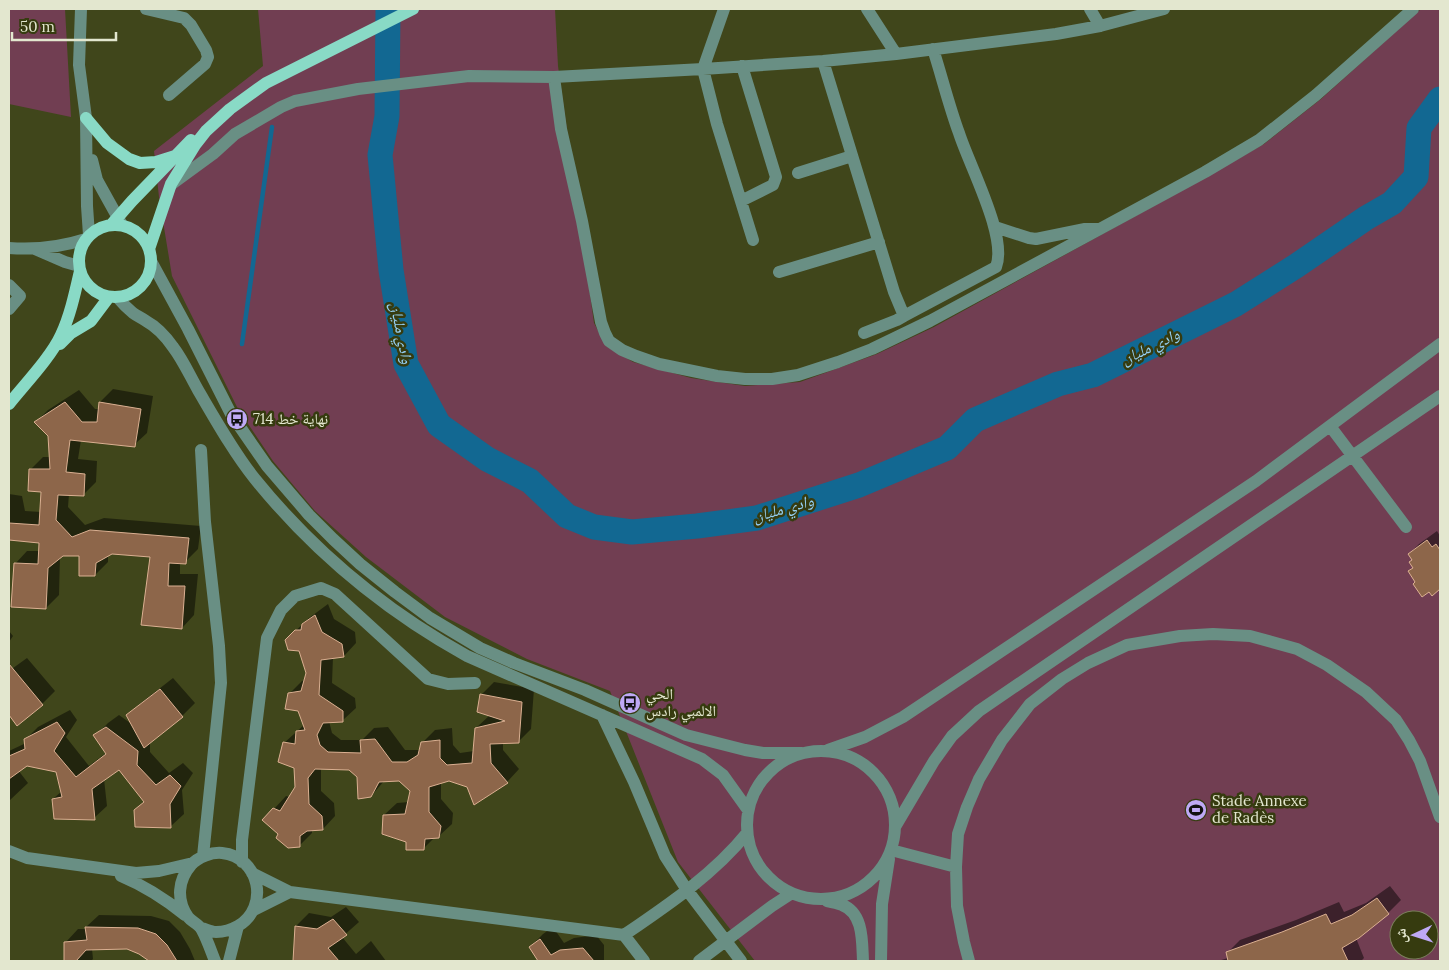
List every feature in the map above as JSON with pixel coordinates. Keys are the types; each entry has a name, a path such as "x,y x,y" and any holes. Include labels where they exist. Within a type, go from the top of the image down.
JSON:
{"main road":[{"path":"206,131 171,184 150,255 150,272 147,277 137,290 127,295 113,297 99,294 84,281 80,269 79,257 81,247 88,237 99,228 117,222 132,201 193,138 206,131 266,83 413,9"},
{"path":"86,118 107,143 129,159 140,163 156,162 178,155"},
{"path":"117,222 138,233 144,239 150,255"},
{"path":"9,404 61,336 74,299 80,269"},
{"path":"49,354 70,333 91,321 113,297"}],"street":[{"path":"9,248 35,249 72,244 88,237 86,118 79,65 83,9"},
{"path":"146,9 184,18 192,25 208,57 205,64 168,95"},
{"path":"724,9 703,69 717,124 752,240"},
{"path":"868,9 896,54"},
{"path":"1090,9 1100,26"},
{"path":"171,184 213,154 235,134 281,107 295,101 358,89 460,77 554,77 823,61 896,54 1056,34 1100,26 1164,9"},
{"path":"554,77 562,129 601,322 610,341 636,356 659,364 745,380 798,375 872,349 930,321 1204,172 1259,140 1316,95 1412,9"},
{"path":"864,333 897,320 996,267 998,261 999,253 995,227 959,134 934,49"},
{"path":"823,61 894,292 904,316"},
{"path":"741,202 773,185 776,177 742,66"},
{"path":"87,143 97,180 117,222"},
{"path":"798,173 852,156"},
{"path":"995,227 1036,239 1085,229 1101,228"},
{"path":"779,272 879,242"},
{"path":"35,249 80,269"},
{"path":"150,255 231,414 267,466 309,515 360,564 430,618 480,648 585,690 686,735 763,753 828,750 865,737 903,717 1256,481 1440,344"},
{"path":"9,285 20,296 9,309"},
{"path":"113,297 160,331 174,348 216,422 254,478 296,526 351,578 434,638 506,674 702,759 723,775 748,810"},
{"path":"881,961 882,904 896,827 934,761 952,736 979,711 1440,396"},
{"path":"1330,426 1406,527"},
{"path":"189,918 181,905 180,890 183,875 198,859 221,683 219,646 205,528 201,450"},
{"path":"242,862 242,840 268,638 281,610 296,596 321,588 335,594 428,679 448,684 475,683"},
{"path":"969,961 957,906 956,867 958,834 966,808 979,779 1002,740 1030,704 1088,662 1127,645 1180,636 1213,634 1250,636 1296,649 1327,665 1366,692 1396,720 1420,761 1440,817"},
{"path":"602,715 634,782 665,856 687,890 741,961"},
{"path":"828,750 849,756 868,767 878,778 893,804 896,827"},
{"path":"802,752 777,764 758,784 748,810 747,834 755,858 770,879 792,893 842,905 853,912 860,926 863,961"},
{"path":"252,873 290,892 624,935 687,890 732,852 747,834"},
{"path":"9,851 26,858 136,873 150,872 221,853 236,857 248,866 256,880 258,895 254,910"},
{"path":"891,851 956,867"},
{"path":"817,899 840,897 861,888 879,872 891,851"},
{"path":"108,870 136,882 163,898 201,928 216,932 231,930 244,922 254,910 290,892"},
{"path":"699,961 792,893"},
{"path":"229,961 238,926"},
{"path":"201,928 215,961"},
{"path":"624,935 644,961"}],"shaded area":[{"path":"9,9 65,9 71,117 9,104"},
{"path":"258,9 555,9 558,66 594,323 606,346 633,362 691,378 745,386 800,382 877,354 934,327 1264,144 1321,99 1421,9 1440,9 1440,961 755,961 678,862 610,691 527,659 445,617 366,557 315,511 273,461 238,409 172,276 159,197 154,151 263,66"}],"building":[{"path":"65,402 82,422 97,422 99,402 141,409 135,447 70,440 66,472 85,474 84,496 58,495 56,520 72,537 90,530 189,538 186,564 169,563 168,586 185,586 182,629 141,625 150,557 112,554 96,563 95,576 79,576 79,556 63,556 48,568 46,609 11,607 14,563 38,564 39,543 9,540 9,523 39,525 41,492 28,491 29,469 50,469 48,436 34,422"},
{"path":"1427,540 1432,547 1436,544 1440,550 1440,589 1432,596 1429,592 1422,597 1413,584 1415,582 1408,571 1413,568 1409,562 1412,560 1408,554"},
{"path":"315,615 322,632 342,644 344,657 321,660 319,695 343,711 343,722 323,723 317,735 320,745 328,752 361,753 360,740 375,739 392,762 407,762 418,755 421,742 440,740 440,758 447,765 472,763 475,728 505,721 477,712 480,694 522,702 519,743 490,744 491,763 508,783 474,805 467,787 449,781 429,787 429,812 441,826 439,838 425,839 424,850 406,850 406,842 382,834 383,815 405,814 410,791 399,781 379,782 371,797 358,799 357,777 349,770 315,769 308,778 309,804 322,816 323,830 307,831 300,836 300,847 288,848 276,838 278,834 262,820 273,808 280,811 295,787 294,768 278,762 283,742 295,744 296,731 305,730 298,711 285,709 288,693 301,691 306,673 299,651 288,650 285,640 295,630 301,630 302,624"},
{"path":"9,664 43,705 17,726 9,715"},
{"path":"160,689 183,717 144,748 126,715"},
{"path":"57,722 65,733 54,751 76,777 106,754 93,735 106,727 138,751 137,765 156,785 170,775 181,786 170,804 171,828 135,827 134,810 144,802 119,770 92,789 95,820 54,819 52,799 62,797 56,772 27,766 9,779 9,756 25,749 24,739"},
{"path":"1377,898 1389,914 1359,938 1342,948 1348,961 1228,961 1226,952 1326,914 1331,924 1352,915"},
{"path":"333,919 347,935 328,948 339,961 293,961 295,926 317,929"},
{"path":"85,927 138,928 156,934 167,945 177,961 149,961 127,949 86,950 76,961 64,961 64,942 87,940"},
{"path":"540,939 551,955 560,950 583,948 594,961 538,961 529,947"}],"waterway":[{"name":"وادي مليان","path":"388,9 387,116 380,155 391,270 406,364 439,425 487,459 530,481 567,516 594,527 632,532 757,518 859,485 947,448 975,420 1058,384 1093,375 1236,304 1366,218 1392,203 1416,177 1419,128 1440,99"},
{"path":"242,344 272,127"}],"place":[{"name":"نهاية خط 714","path":"237,419"},
{"name":"الحي الالمبي رادس","path":"630,703"},
{"name":"Stade Annexe de Radès","path":"1196,810"}]}
